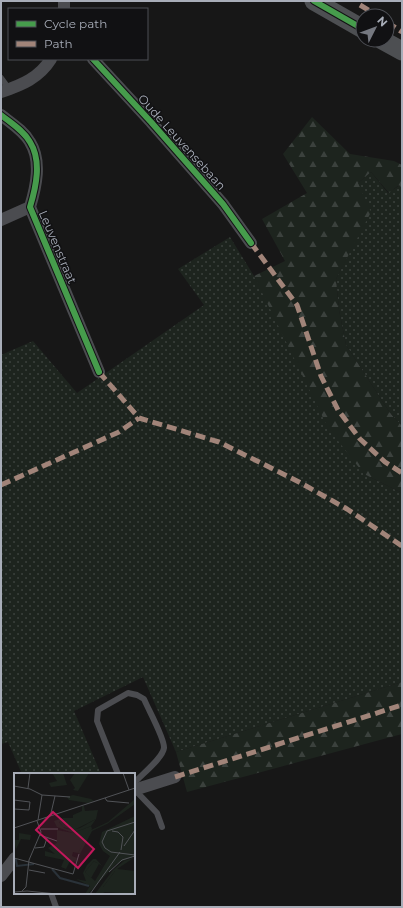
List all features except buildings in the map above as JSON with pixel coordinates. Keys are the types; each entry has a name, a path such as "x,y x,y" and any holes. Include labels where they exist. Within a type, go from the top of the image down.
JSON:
{"main road":[{"path":"314,1 355,24"}],"street":[{"path":"5,91 32,80 41,72 50,60"},
{"name":"Oude Leuvensebaan","path":"94,60 223,204 251,243"},
{"name":"Leuvenstraat","path":"1,115 21,131 30,141 36,156 34,192 30,207 99,372"},
{"path":"1,220 30,207"},
{"path":"135,788 175,777"},
{"path":"1,876 14,859"}],"lane":[{"path":"1,78 5,91"},
{"path":"118,773 97,721 98,710 128,693 137,695 144,699 163,741 164,748 160,757 135,787"},
{"path":"135,789 157,813 162,827"},
{"path":"52,894 56,907"}],"green space":[{"path":"312,117 350,154 394,161 402,165 402,188 399,185 389,193 371,172 358,183 371,212 336,279 339,310 346,345 390,413 402,426 402,493 364,474 328,428 254,276 285,261 262,219 307,193 283,154"},
{"path":"371,172 388,193 400,185 402,188 402,426 390,413 346,345 339,310 336,279 350,251 358,183"},
{"path":"230,237 254,276 364,474 402,493 402,682 176,752 143,677 74,711 101,773 22,773 8,742 1,744 1,355 33,341 77,393 204,305 178,269"},
{"path":"402,682 402,734 187,792 176,752"}],"marked path":[{"path":"360,5 365,8"},
{"path":"395,27 402,32"},
{"path":"251,243 297,305 321,376 338,410 360,439 385,462 402,473"},
{"path":"99,372 139,418 219,442 299,482 347,509 402,546"},
{"path":"1,485 119,432 139,418"},
{"path":"175,777 402,705"}],"cycle path":[{"path":"314,1 355,24"},
{"path":"94,60 223,204 251,243"},
{"path":"1,115 24,134 34,149 37,174 30,207 99,372"}]}
